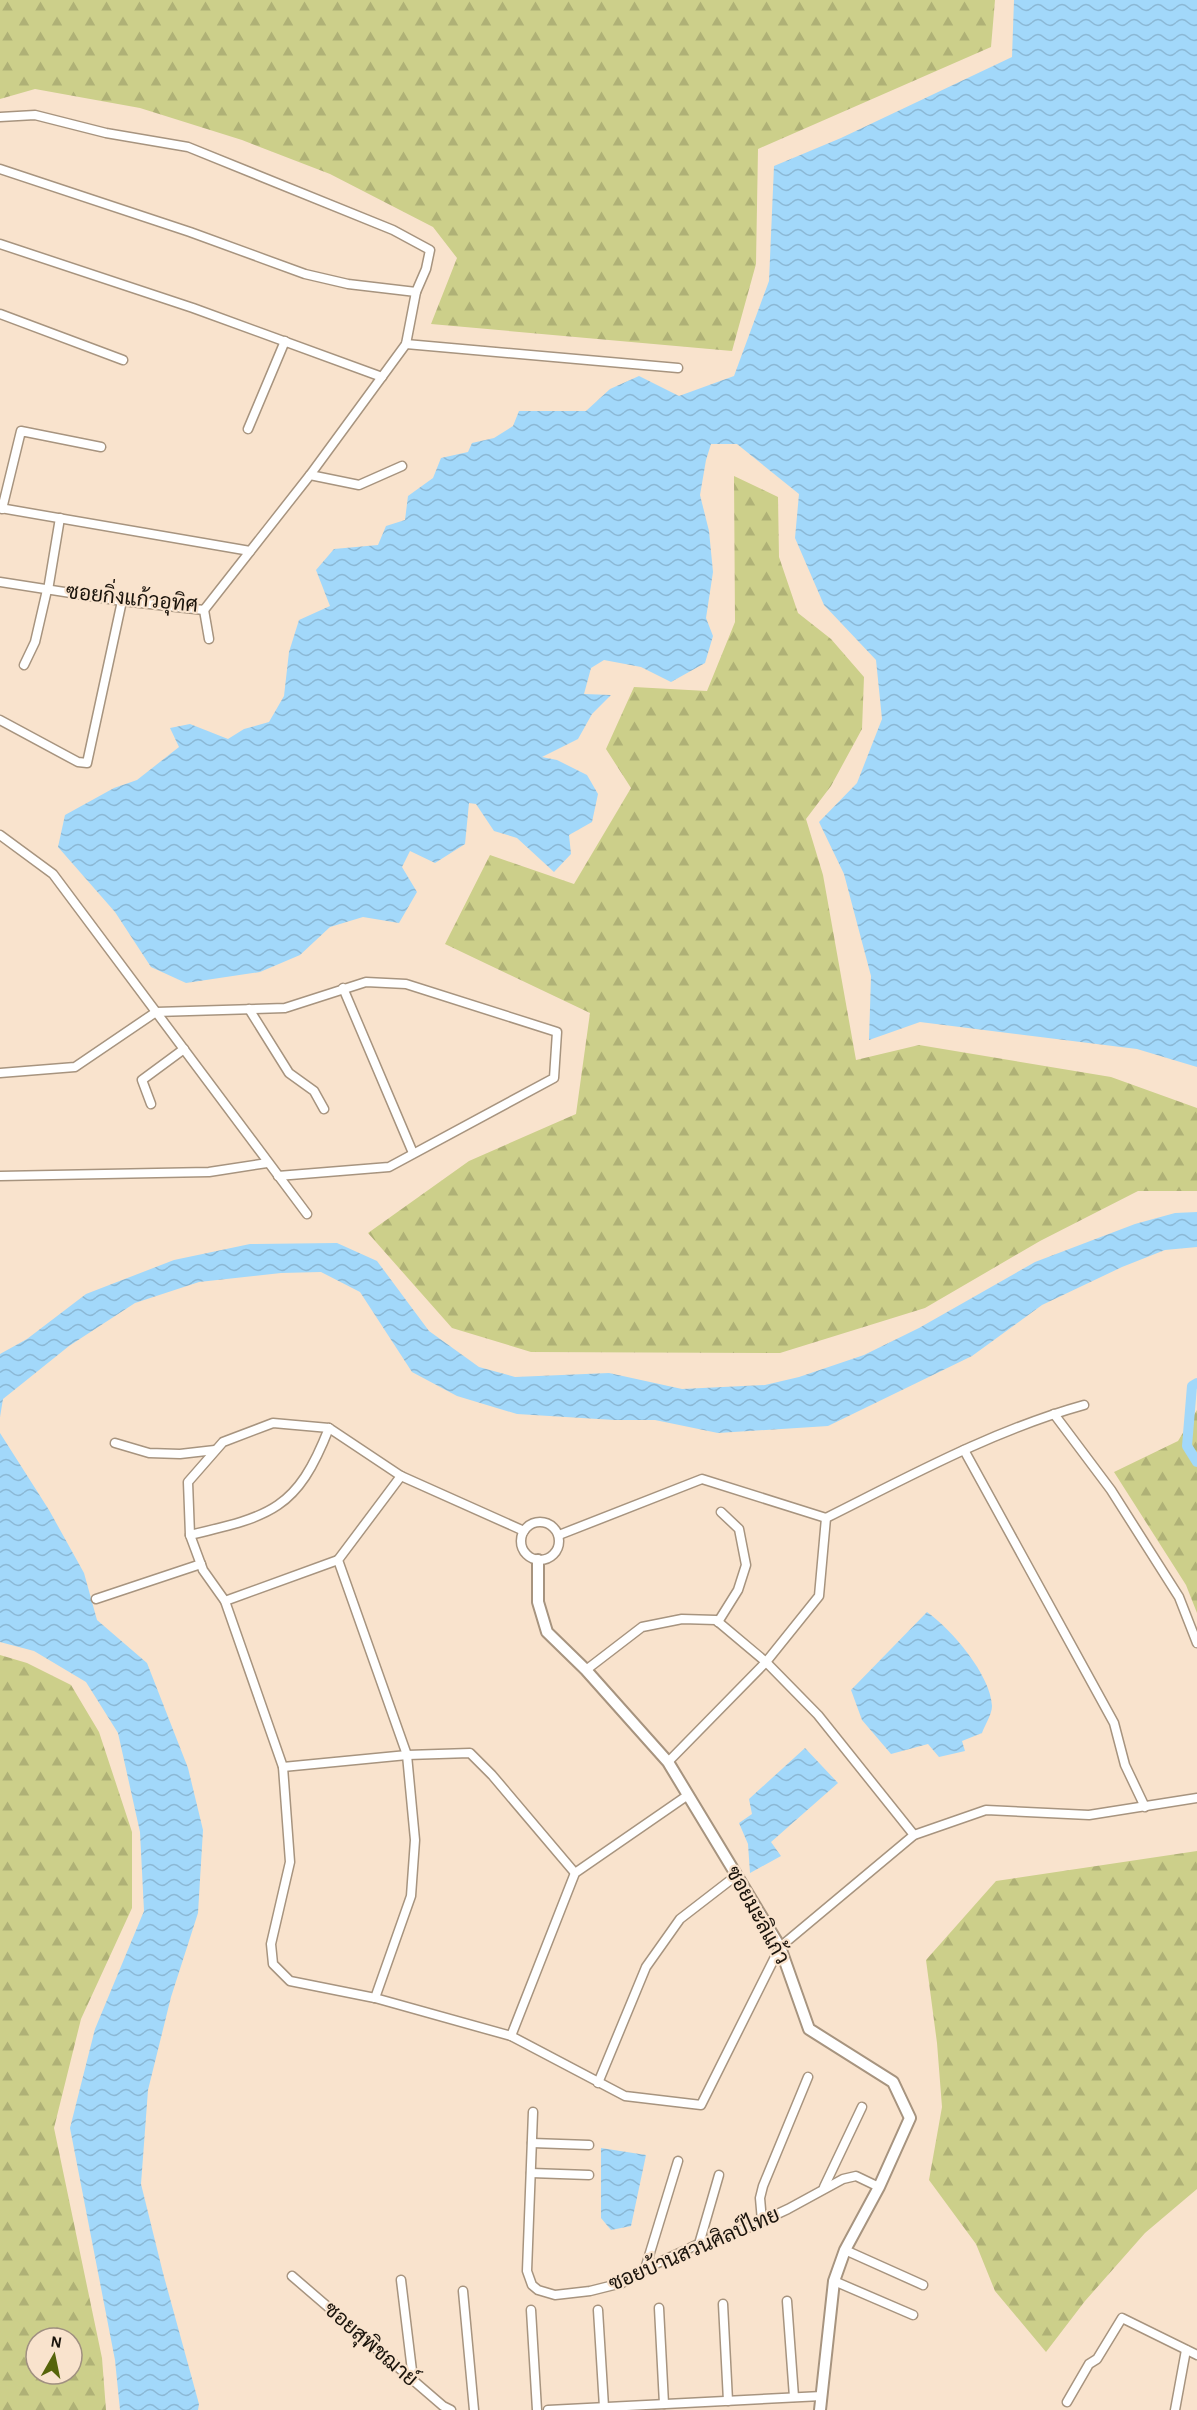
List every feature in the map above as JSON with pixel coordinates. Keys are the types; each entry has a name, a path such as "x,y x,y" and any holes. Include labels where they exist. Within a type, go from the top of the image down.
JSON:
{"street":[{"path":"0,117 35,115 106,133 188,147 393,230 430,250 426,269 416,292 406,344 678,368"},
{"path":"0,169 190,232 305,274 348,284 416,292"},
{"path":"0,244 193,308 382,377"},
{"path":"0,314 123,360"},
{"path":"248,429 285,341"},
{"name":"ซอยกิ่งแก้วอุทิศ","path":"0,582 122,601 204,610 310,476 406,344"},
{"path":"101,447 21,431 1,508 250,551"},
{"path":"310,476 359,485 402,466"},
{"path":"24,665 35,642 48,590 60,518"},
{"path":"0,720 78,762 87,763 122,601"},
{"path":"204,610 209,639"},
{"path":"0,835 53,874 307,1214"},
{"path":"0,1073 75,1067 156,1012 285,1008 366,982 406,984 557,1032 554,1078 389,1167 278,1176"},
{"path":"343,988 413,1154"},
{"path":"249,1010 290,1073 314,1091 324,1109"},
{"path":"151,1104 142,1080 184,1049"},
{"path":"0,1176 209,1172 267,1163"},
{"path":"559,1535 702,1479 826,1518 964,1450 1054,1414 1084,1405"},
{"path":"1054,1414 1111,1490 1179,1597 1197,1643"},
{"path":"524,1531 401,1476 329,1428 273,1423 223,1442 188,1482 190,1535 201,1564 225,1601 283,1767 290,1862 271,1944 273,1964 290,1981 375,1998 510,2036 625,2096 701,2105 780,1947 914,1835 986,1810 1089,1815 1197,1798"},
{"path":"190,1535 250,1519 274,1509 290,1497 304,1482 329,1428"},
{"path":"115,1443 149,1453 180,1454 215,1450"},
{"path":"964,1450 1114,1723 1125,1765 1144,1806"},
{"path":"225,1601 338,1560 401,1476"},
{"path":"718,1622 738,1590 746,1565 739,1529 721,1512"},
{"path":"668,1762 766,1662 819,1596 826,1518"},
{"path":"533,1523 546,1523 551,1526 559,1535 560,1542 555,1553 550,1558 532,1559 523,1550 521,1537 524,1531 533,1523"},
{"path":"338,1560 406,1755 415,1840 411,1896 375,1998"},
{"name":"ซอยมะลิแก้ว","path":"538,1560 538,1602 547,1632 586,1670 668,1762 780,1947 809,2029 893,2082 910,2118 879,2187 845,2250 834,2281 820,2410"},
{"path":"96,1599 201,1564"},
{"path":"586,1670 642,1627 682,1619 718,1622 766,1662 818,1714 914,1835"},
{"path":"283,1767 406,1755 470,1753 492,1775 575,1873"},
{"path":"510,2036 575,1873 688,1795"},
{"path":"598,2083 646,1966 680,1919 737,1875"},
{"path":"762,2221 760,2198 765,2180 808,2077"},
{"path":"824,2188 862,2107"},
{"name":"ซอยบ้านสวนศิลป์ไทย","path":"533,2112 527,2271 532,2285 546,2292 565,2295 622,2283 645,2269 699,2244 788,2209 843,2178 856,2176 879,2187"},
{"path":"532,2144 589,2145"},
{"path":"645,2269 678,2161"},
{"path":"531,2173 589,2175"},
{"path":"699,2244 719,2175"},
{"path":"845,2250 923,2285"},
{"name":"ซอยสุพิชฌาย์","path":"292,2276 443,2406 452,2410"},
{"path":"401,2280 413,2379"},
{"path":"834,2281 913,2315"},
{"path":"463,2291 474,2410"},
{"path":"787,2301 794,2397"},
{"path":"723,2304 728,2401"},
{"path":"659,2308 664,2404"},
{"path":"531,2310 537,2410"},
{"path":"598,2310 604,2407"},
{"path":"1068,2402 1089,2364 1097,2359 1122,2318 1197,2355"},
{"path":"1175,2410 1186,2350"},
{"path":"548,2410 822,2396"}],"green space":[{"path":"0,0 995,0 991,47 758,149 756,264 732,351 431,324 457,258 433,227 330,174 242,140 140,108 35,89 0,99"},
{"path":"734,476 778,497 779,557 798,613 831,639 864,677 862,729 831,786 806,819 823,875 856,1060 919,1045 1111,1077 1197,1108 1197,1191 1138,1191 1040,1241 925,1308 780,1353 531,1352 452,1328 368,1233 469,1161 576,1114 590,1013 445,944 490,855 574,884 631,788 606,749 634,687 707,691 735,622"},
{"path":"1197,1410 1197,1613 1186,1585 1114,1472 1178,1441"},
{"path":"0,1655 27,1663 71,1685 99,1732 132,1832 132,1908 81,2019 54,2128 102,2358 106,2410 0,2410"},
{"path":"1197,1851 1197,2189 1145,2233 1085,2301 1046,2352 995,2291 976,2244 929,2180 942,2107 937,2043 926,1960 996,1881"}],"water":[{"path":"1014,0 1197,0 1197,1067 1137,1049 920,1022 869,1040 871,976 844,874 819,822 857,783 882,719 876,660 824,605 795,538 799,494 737,444 711,444 700,495 709,531 713,572 706,618 713,636 705,663 671,682 641,667 604,660 591,668 584,694 611,695 592,714 578,739 542,757 557,760 587,775 598,794 592,822 569,835 571,854 554,872 517,838 494,831 476,804 469,803 465,844 435,863 410,851 402,867 417,892 399,923 363,917 330,927 300,955 260,972 186,983 151,967 115,912 58,847 65,815 114,788 137,780 179,747 170,728 190,724 228,739 244,729 269,722 284,696 289,652 299,620 330,606 316,570 334,549 378,545 386,526 405,520 408,496 433,478 441,458 468,452 472,443 494,438 513,426 519,411 586,411 610,389 639,376 679,396 734,376 769,281 774,166 841,138 1012,57"},
{"path":"1197,1212 1197,1247 1165,1250 1122,1267 1042,1305 972,1356 828,1426 718,1433 655,1420 517,1414 457,1396 412,1372 360,1292 321,1272 281,1273 199,1282 135,1303 69,1346 3,1399 0,1417 0,1354 27,1339 86,1294 174,1260 250,1244 337,1243 377,1261 429,1331 479,1367 515,1377 609,1373 682,1389 765,1385 799,1377 864,1355 919,1328 1035,1262 1135,1224 1175,1213"},
{"path":"0,1433 49,1510 84,1573 97,1620 147,1663 188,1768 203,1830 198,1913 171,1997 148,2090 141,2184 199,2404 198,2410 120,2410 115,2360 70,2128 95,2029 144,1911 140,1832 118,1733 86,1682 34,1651 0,1642"},
{"path":"927,1612 958,1641 977,1667 990,1694 991,1712 982,1733 962,1741 965,1751 939,1757 928,1744 891,1754 862,1720 851,1690"},
{"path":"805,1748 838,1783 771,1842 781,1856 750,1873 748,1844 739,1823 752,1814 749,1799"},
{"path":"601,2148 646,2155 631,2226 611,2230 601,2218"}],"waterway":[{"path":"1197,1383 1192,1386 1187,1446 1197,1462"}]}
